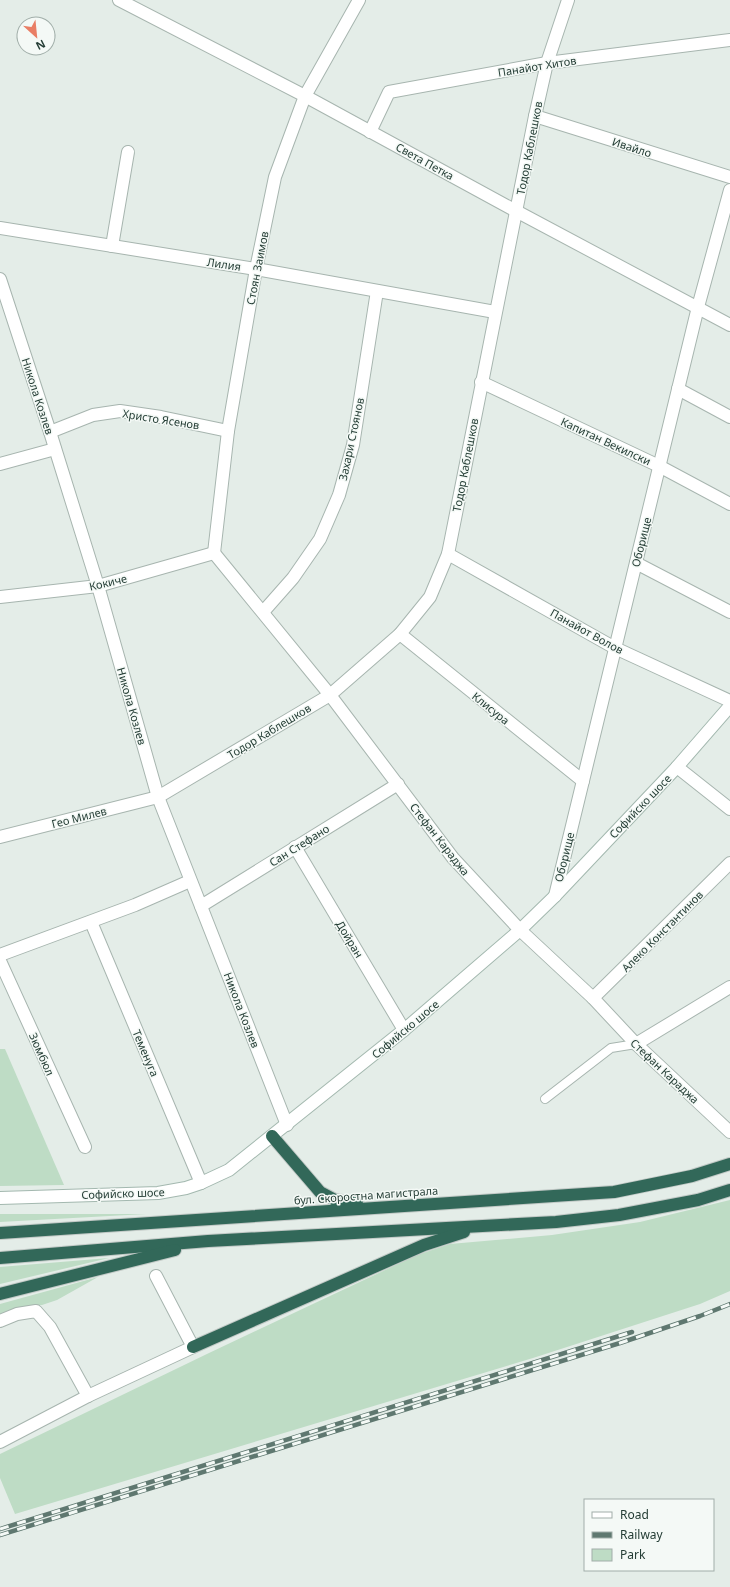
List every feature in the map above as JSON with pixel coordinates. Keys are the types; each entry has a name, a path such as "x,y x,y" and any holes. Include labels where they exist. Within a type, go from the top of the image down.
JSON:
{"highway":[{"path":"272,1136 313,1185 327,1197 344,1203 404,1206"},
{"name":"бул. Скоростна магистрала","path":"0,1234 614,1192 692,1176 730,1164"},
{"path":"0,1258 208,1241 556,1222 619,1215 698,1200 730,1190"},
{"path":"193,1347 424,1245 487,1226"},
{"path":"0,1294 208,1241"}],"street":[{"name":"Света Петка","path":"119,0 305,96 516,212 730,324"},
{"name":"Стоян Заимов","path":"214,553 228,431 256,269 275,177 305,96 359,0"},
{"name":"Тодор Каблешков","path":"158,797 330,695 400,634 430,597 448,554 534,116 547,63 568,0"},
{"name":"Панайот Хитов","path":"370,132 389,92 547,63 730,40"},
{"name":"Ивайло","path":"534,116 730,177"},
{"path":"112,246 128,152"},
{"name":"Оборище","path":"555,896 698,307 730,190"},
{"name":"Лилия","path":"0,228 256,269 495,312"},
{"name":"Никола Козлев","path":"0,279 98,586 158,797 287,1125"},
{"name":"Захари Стоянов","path":"263,612 293,578 320,539 339,495 353,445 377,291"},
{"name":"Капитан Векилски","path":"481,382 659,466 730,504"},
{"path":"678,389 730,417"},
{"name":"Христо Ясенов","path":"50,432 93,415 120,411 161,417 228,431"},
{"path":"0,464 55,449"},
{"name":"Стефан Караджа","path":"214,553 330,695 453,858 520,930 593,998 636,1044 730,1132"},
{"name":"Кокиче","path":"0,597 98,586 214,553"},
{"name":"Панайот Волов","path":"448,554 615,648 730,701"},
{"path":"636,563 730,612"},
{"name":"Клисура","path":"400,634 583,781"},
{"name":"Софийско шосе","path":"0,1198 158,1193 201,1184 229,1170 404,1030 520,930 555,896 677,767 730,706"},
{"path":"677,767 730,809"},
{"name":"Сан Стефано","path":"201,906 398,784"},
{"name":"Гео Милев","path":"0,838 158,797"},
{"name":"Дойран","path":"295,847 404,1030"},
{"name":"Алеко Константинов","path":"593,998 730,863"},
{"path":"0,955 135,905 190,880"},
{"name":"Теменуга","path":"91,922 201,1184"},
{"name":"Зюмбюл","path":"0,960 85,1147"},
{"path":"636,1044 730,988"},
{"path":"0,1442 88,1396 193,1347 156,1276"},
{"path":"0,1321 17,1314 36,1312 50,1327 88,1396"}],"lane":[{"path":"545,1099 611,1048 636,1044"}],"green space":[{"path":"0,1049 5,1049 64,1185 0,1186"},
{"path":"730,1200 730,1291 700,1304 533,1358 15,1514 0,1478 0,1454 417,1255 450,1244 552,1235 640,1222"},
{"path":"0,1214 146,1214 0,1222"},
{"path":"109,1258 0,1284 0,1267"},
{"path":"98,1277 57,1300 42,1305 28,1306 0,1317 0,1304"}],"railway":[{"path":"0,1535 620,1343 700,1316 730,1304"},
{"path":"0,1529 632,1332"}]}
